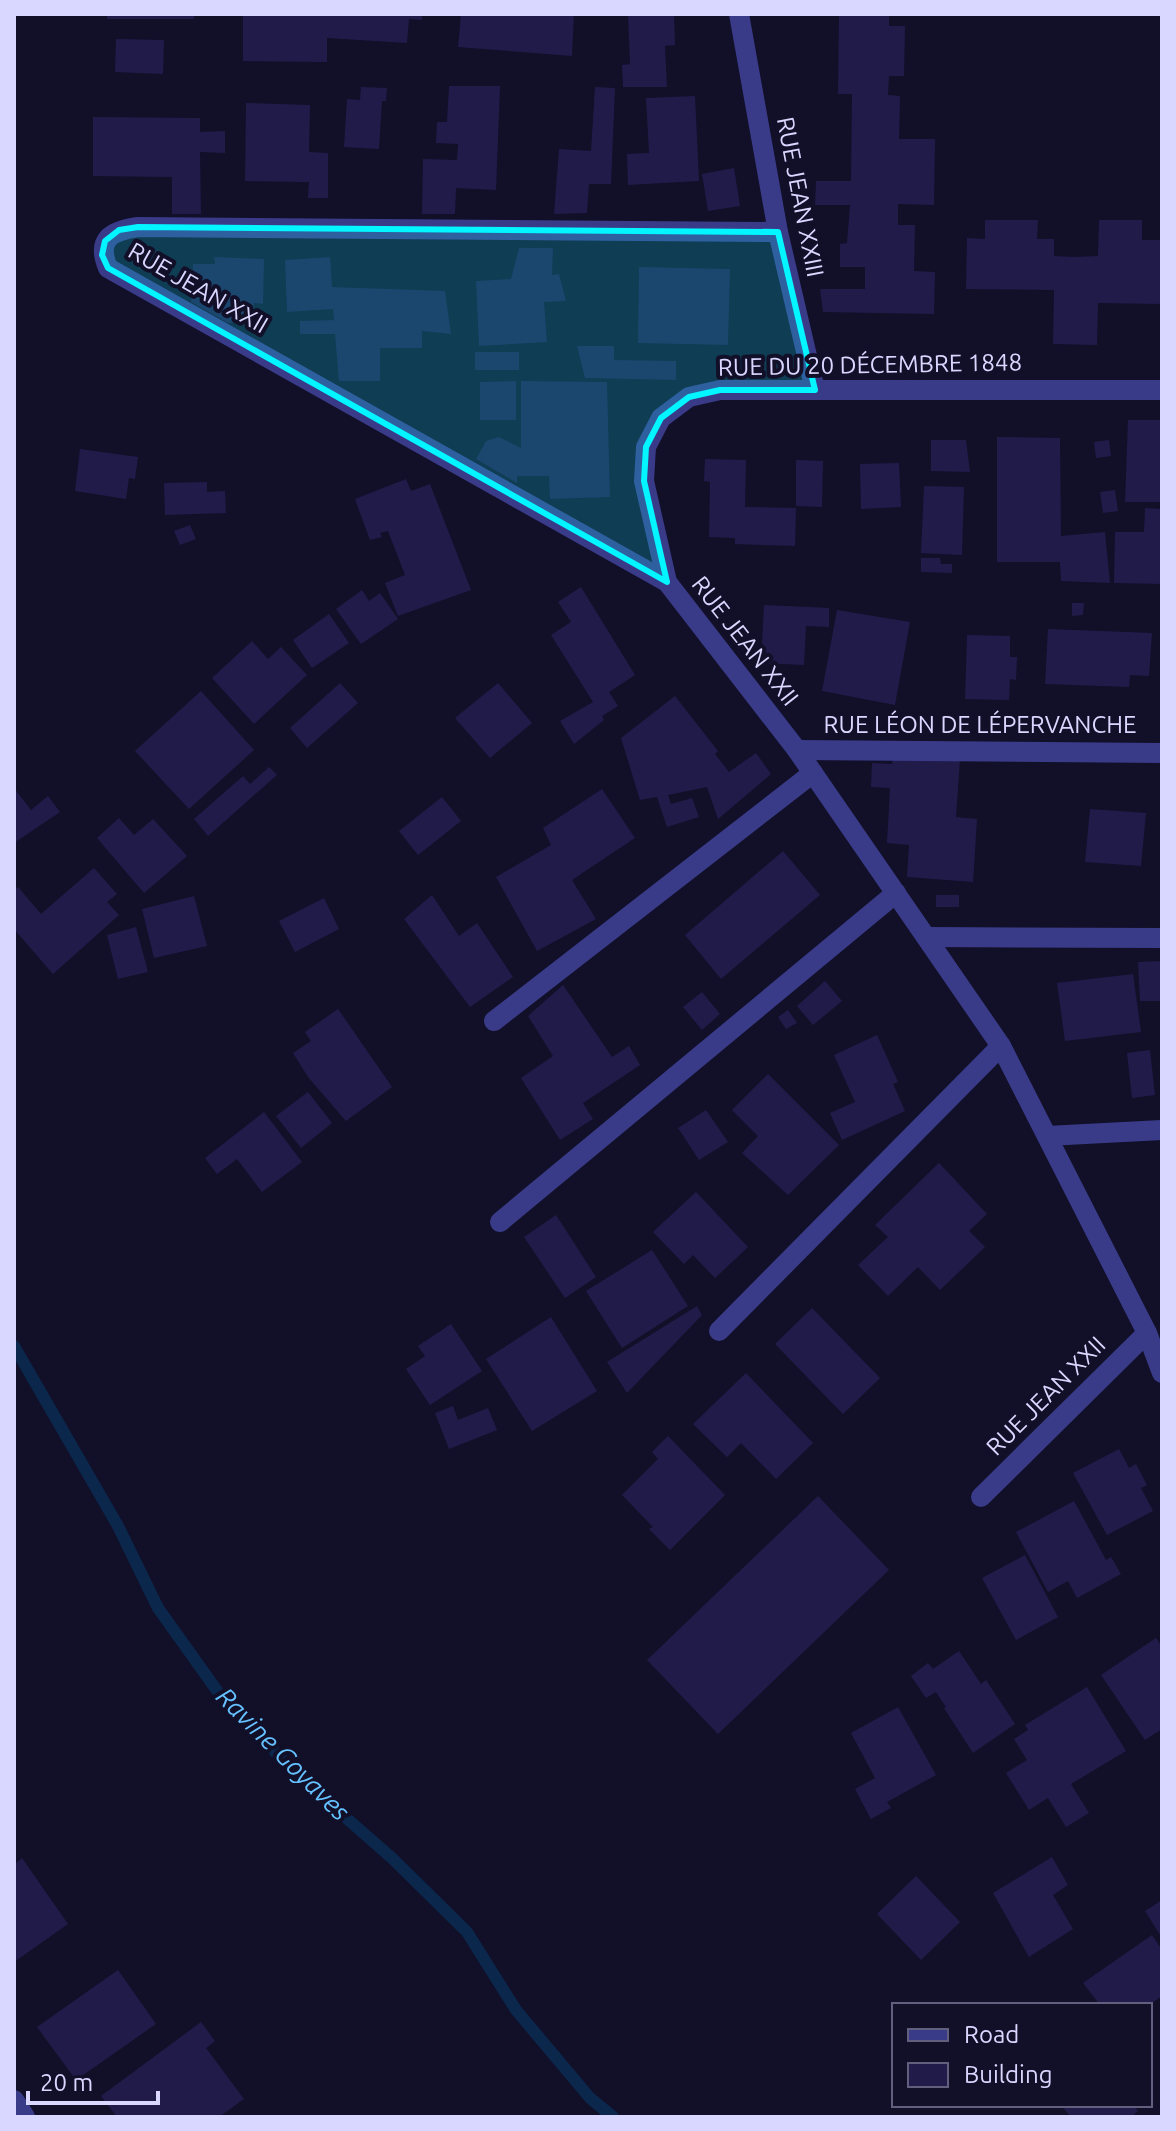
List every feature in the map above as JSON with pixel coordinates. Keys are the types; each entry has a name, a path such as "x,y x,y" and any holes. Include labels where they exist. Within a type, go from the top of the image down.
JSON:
{"street":[{"name":"RUE JEAN XXIII","path":"739,14 778,232 815,390"},
{"name":"RUE JEAN XXII","path":"778,232 138,227 119,230 105,241 102,255 108,268 667,582 797,750 1001,1046 1147,1333 1162,1373"},
{"name":"RUE DU 20 DÉCEMBRE 1848","path":"667,582 644,481 646,447 661,418 689,397 720,390 1162,390"},
{"name":"RUE LÉON DE LÉPERVANCHE","path":"797,750 1162,753"},
{"path":"494,1021 813,773"},
{"path":"500,1222 896,893"},
{"path":"926,937 1162,938"},
{"path":"719,1331 1001,1046"},
{"path":"1047,1136 1162,1130"},
{"name":"RUE JEAN XXII","path":"981,1497 1147,1333"},
{"path":"14,2100 25,2117"}],"highlighted area":[{"path":"138,227 778,232 815,390 720,390 689,397 661,418 646,447 644,481 667,582 108,268 102,255 105,241 119,230"}],"building":[{"path":"107,14 194,14 194,19 107,19"},
{"path":"243,14 422,14 422,20 409,19 407,43 327,38 327,62 243,61"},
{"path":"461,14 574,14 572,56 458,47"},
{"path":"628,14 674,14 675,45 665,46 667,87 623,87 622,65 630,64"},
{"path":"839,14 889,14 889,26 905,26 904,76 889,76 888,95 900,96 899,139 935,139 934,205 898,204 898,225 915,225 914,271 935,272 934,314 823,312 820,289 865,289 865,267 840,267 840,244 847,243 850,205 815,205 816,181 851,181 852,94 838,94"},
{"path":"116,39 164,40 163,74 115,72"},
{"path":"449,86 500,86 496,190 456,188 455,214 422,214 423,159 457,160 458,144 436,143 437,122 447,122"},
{"path":"361,87 387,88 386,101 382,101 379,149 344,147 347,99 360,100"},
{"path":"595,87 615,88 611,184 589,184 587,213 554,214 559,149 591,151"},
{"path":"695,96 699,181 628,185 627,154 649,153 646,98"},
{"path":"246,103 310,105 309,152 328,153 328,198 308,198 309,182 245,181"},
{"path":"93,117 200,118 200,132 225,131 225,153 200,152 201,214 172,214 172,177 93,176"},
{"path":"734,168 740,206 708,211 702,174"},
{"path":"985,220 1038,220 1037,239 1054,239 1054,256 1075,257 1098,256 1099,220 1142,220 1142,240 1162,240 1162,304 1098,303 1097,345 1053,344 1054,290 966,289 967,238 985,239"},
{"path":"519,248 553,248 552,275 559,274 566,301 544,302 547,342 479,346 476,281 511,279"},
{"path":"214,257 264,259 263,304 254,303 253,322 228,323 191,302 193,264 215,264"},
{"path":"330,257 332,287 445,291 451,334 422,331 422,348 380,348 380,381 339,381 335,334 300,334 300,321 334,320 333,309 287,312 285,260"},
{"path":"639,267 730,269 728,345 638,343"},
{"path":"577,346 614,346 614,360 676,361 676,380 585,378"},
{"path":"475,352 519,352 519,370 475,370"},
{"path":"516,381 516,420 480,420 480,382"},
{"path":"521,381 607,382 610,497 550,499 549,476 517,476 517,483 476,459 486,441 499,437 521,448"},
{"path":"1128,420 1162,420 1162,502 1125,502"},
{"path":"997,437 1060,438 1061,536 1105,532 1110,583 1061,581 1060,562 997,562"},
{"path":"931,440 966,440 970,472 931,471"},
{"path":"1109,440 1111,456 1096,458 1094,442"},
{"path":"80,449 138,457 135,479 129,478 126,499 75,491"},
{"path":"705,459 746,460 745,507 796,508 795,546 735,544 735,538 709,537 710,482 704,481"},
{"path":"796,460 823,461 822,507 796,506"},
{"path":"899,463 901,507 861,509 860,464"},
{"path":"406,479 411,491 430,484 471,590 398,616 385,583 405,575 388,531 380,533 382,537 370,540 355,499"},
{"path":"207,482 207,492 225,491 226,513 165,515 164,483"},
{"path":"924,486 964,487 962,555 921,553"},
{"path":"1115,490 1118,511 1103,513 1100,492"},
{"path":"1145,508 1162,509 1162,584 1114,583 1115,532 1144,532"},
{"path":"190,525 196,539 180,545 174,531"},
{"path":"921,558 940,558 941,564 952,564 952,573 921,572"},
{"path":"581,587 635,675 609,692 618,706 602,716 604,720 574,744 560,721 593,702 551,635 571,622 558,602"},
{"path":"362,590 369,601 380,593 398,619 361,644 336,609"},
{"path":"1072,603 1084,603 1083,615 1072,616"},
{"path":"764,605 829,608 829,627 806,626 804,665 761,663"},
{"path":"837,610 910,622 895,705 822,691"},
{"path":"329,614 349,643 312,668 293,640"},
{"path":"1048,629 1152,633 1149,676 1130,675 1129,687 1045,684"},
{"path":"967,635 1010,636 1010,657 1017,657 1016,680 1010,679 1009,700 965,699"},
{"path":"252,641 268,659 281,647 307,675 254,724 212,678"},
{"path":"340,683 358,703 307,748 290,728"},
{"path":"498,683 532,723 490,758 455,718"},
{"path":"201,691 254,750 189,809 135,751"},
{"path":"675,696 718,751 715,754 729,772 756,753 771,774 718,819 707,787 668,795 671,804 692,798 699,817 667,827 657,797 640,800 621,738"},
{"path":"893,756 960,759 956,817 977,819 973,882 907,877 909,845 887,843 890,788 871,787 872,763 892,764"},
{"path":"269,767 277,775 208,836 194,819 243,776 250,784"},
{"path":"14,788 31,810 48,796 60,812 14,843"},
{"path":"602,789 635,838 572,880 596,919 537,951 496,877 551,845 543,828"},
{"path":"442,797 461,821 418,855 399,831"},
{"path":"1090,809 1146,813 1141,866 1085,862"},
{"path":"119,818 134,835 153,819 187,856 144,893 97,838"},
{"path":"783,851 820,895 721,979 685,935"},
{"path":"94,868 117,894 107,902 119,915 53,974 14,929 14,890 18,887 41,914"},
{"path":"432,895 459,936 477,923 513,977 470,1007 404,919"},
{"path":"936,895 959,895 959,907 936,907"},
{"path":"194,896 207,946 154,958 142,909"},
{"path":"324,898 339,929 295,952 279,921"},
{"path":"136,927 148,972 118,979 107,935"},
{"path":"1162,961 1162,1001 1140,1001 1138,962"},
{"path":"1133,974 1141,1032 1065,1041 1057,983"},
{"path":"825,981 842,1001 813,1025 797,1006"},
{"path":"563,985 612,1057 629,1046 640,1065 583,1103 593,1119 560,1140 521,1078 553,1056 528,1016"},
{"path":"702,992 720,1014 702,1030 683,1007"},
{"path":"338,1009 392,1087 346,1121 308,1077 293,1053 311,1041 305,1032"},
{"path":"788,1010 797,1023 786,1029 778,1017"},
{"path":"877,1035 898,1082 893,1084 905,1111 842,1140 830,1113 855,1102 834,1055"},
{"path":"1150,1050 1155,1095 1132,1098 1127,1053"},
{"path":"768,1074 839,1145 788,1195 742,1153 758,1136 732,1110"},
{"path":"308,1092 332,1123 301,1148 276,1116"},
{"path":"706,1110 728,1142 699,1160 678,1128"},
{"path":"264,1112 302,1162 262,1192 237,1159 217,1174 205,1158"},
{"path":"939,1163 987,1214 969,1231 985,1247 940,1290 918,1267 888,1296 858,1265 888,1237 875,1225"},
{"path":"696,1192 748,1247 715,1278 693,1255 684,1264 653,1232"},
{"path":"556,1215 596,1277 565,1298 524,1237"},
{"path":"652,1250 688,1306 622,1348 586,1291"},
{"path":"697,1306 702,1315 627,1393 607,1362"},
{"path":"812,1308 880,1378 843,1414 775,1344"},
{"path":"551,1317 597,1391 532,1431 486,1359"},
{"path":"451,1324 482,1371 430,1405 406,1369 425,1356 418,1346"},
{"path":"746,1373 813,1443 776,1479 741,1443 727,1457 693,1424"},
{"path":"453,1406 458,1420 488,1408 497,1430 449,1449 435,1413"},
{"path":"668,1436 725,1495 670,1550 622,1495 658,1459 652,1452"},
{"path":"1119,1449 1129,1468 1136,1464 1147,1485 1141,1488 1153,1511 1107,1535 1073,1473"},
{"path":"818,1496 889,1570 718,1734 647,1660"},
{"path":"1074,1501 1106,1560 1111,1557 1121,1574 1077,1598 1068,1581 1048,1592 1016,1532"},
{"path":"1025,1555 1058,1617 1016,1640 982,1578"},
{"path":"1156,1638 1162,1647 1162,1729 1145,1740 1101,1675"},
{"path":"959,1651 981,1684 986,1680 1015,1724 973,1753 936,1692 926,1698 911,1676 928,1663 933,1669"},
{"path":"1087,1687 1126,1751 1071,1784 1089,1813 1066,1827 1048,1798 1029,1810 1006,1773 1027,1760 1014,1739 1028,1730 1025,1725"},
{"path":"898,1707 936,1775 887,1802 891,1808 871,1819 855,1789 875,1778 851,1733"},
{"path":"1052,1857 1068,1885 1053,1895 1073,1929 1029,1957 993,1893"},
{"path":"22,1858 68,1924 14,1962 14,1865"},
{"path":"916,1876 960,1922 921,1960 877,1914"},
{"path":"1162,1900 1162,1938 1145,1911"},
{"path":"1152,1935 1162,1950 1162,1996 1152,2003 1098,2003 1083,1983"},
{"path":"118,1970 156,2024 76,2080 37,2027"},
{"path":"201,2022 215,2041 206,2048 244,2099 219,2117 117,2117 101,2096"},
{"path":"1135,2107 1138,2111 1131,2117 1071,2117 1064,2109"}],"waterway":[{"name":"Ravine Goyaves","path":"14,1346 118,1526 158,1608 223,1699 304,1781 393,1859 467,1932 516,2010 590,2098 613,2117"}]}
